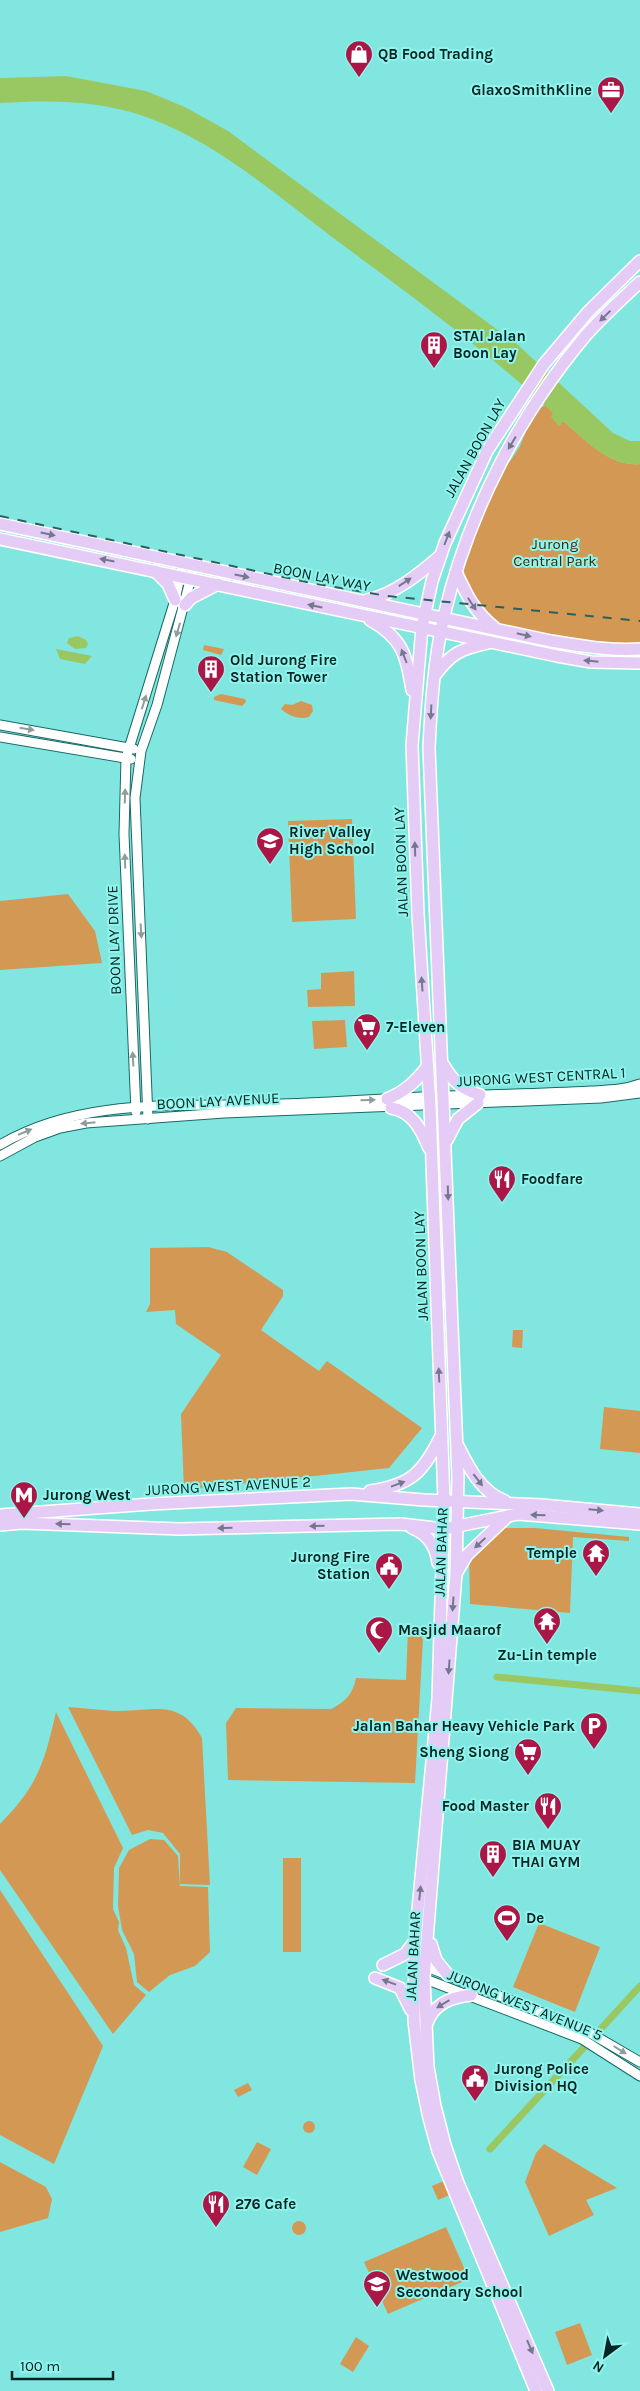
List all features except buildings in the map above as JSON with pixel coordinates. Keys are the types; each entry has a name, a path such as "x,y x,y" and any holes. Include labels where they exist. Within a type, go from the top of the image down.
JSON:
{"main road":[{"name":"JALAN BOON LAY","path":"443,1529 444,1500 430,1101 418,914 412,745 422,627 440,556 453,521 487,451 542,366 588,312 638,264"},
{"name":"JALAN BOON LAY","path":"458,1500 446,1144 428,775 431,705 441,631 456,572 481,500 503,459 553,377 586,335 640,282"},
{"name":"BOON LAY WAY","path":"0,524 577,646 624,650 640,649"},
{"name":"BOON LAY WAY","path":"0,539 591,662 640,663"},
{"path":"366,600 388,594 440,556"},
{"path":"154,570 168,584 180,603 218,584"},
{"path":"456,572 470,602 479,615 497,629"},
{"path":"360,615 382,627 396,640 406,656 415,704"},
{"path":"435,676 446,661 456,652 493,642"},
{"path":"441,1062 456,1084 479,1099 452,1127 446,1144"},
{"path":"428,1066 414,1084 389,1103 402,1109 415,1121 422,1131 431,1154"},
{"path":"351,1494 402,1484 418,1473 426,1464 441,1436"},
{"path":"456,1443 482,1486 495,1498 513,1504"},
{"name":"JURONG WEST AVENUE 2","path":"0,1515 151,1504 351,1494 640,1514"},
{"name":"JALAN BAHAR","path":"458,1500 456,1574 437,1838 429,1925 420,1972 414,2021 428,2118 438,2151 536,2391"},
{"path":"0,1525 22,1523 179,1529 401,1524 443,1529 518,1514 557,1515 640,1524"},
{"path":"456,1574 467,1555 508,1516"},
{"path":"401,1524 416,1530 431,1542 437,1554 442,1589"},
{"name":"JALAN BAHAR","path":"443,1529 438,1699 426,1843 415,1941 431,2083 445,2145 458,2183 548,2391"},
{"path":"426,1843 431,1838 437,1838"},
{"path":"429,1925 433,1954 448,1975"},
{"path":"383,1965 405,1954 415,1941"},
{"path":"375,1978 400,1988 409,2002 414,2021"},
{"path":"426,2027 433,2010 442,2003 472,1995"}],"street":[{"name":"BOON LAY DRIVE","path":"183,563 186,577"},
{"name":"BOON LAY DRIVE","path":"148,1119 134,798 141,751 157,706 186,577 194,566"},
{"name":"BOON LAY DRIVE","path":"136,1120 124,834 126,758 180,603"},
{"path":"0,725 141,751"},
{"path":"0,737 139,761"},
{"path":"83,750 84,740"},
{"name":"JURONG WEST CENTRAL 1","path":"479,1099 624,1088 640,1084"},
{"name":"JURONG WEST CENTRAL 1","path":"444,1100 601,1098 640,1093"},
{"name":"BOON LAY AVENUE","path":"0,1156 35,1137 60,1128 86,1123 444,1100"},
{"name":"BOON LAY AVENUE","path":"0,1145 46,1123 73,1116 135,1107 389,1103"},
{"name":"JURONG WEST AVENUE 5","path":"420,1972 448,1975 585,2030 640,2062"},
{"name":"JURONG WEST AVENUE 5","path":"420,1972 582,2039 640,2076"}],"green space":[{"name":"Jurong Central Park","path":"545,405 554,413 559,426 563,421 598,450 618,461 640,464 640,648 624,649 497,628 464,588 460,564 500,472 520,446 533,413"},
{"path":"204,645 224,649 221,655 203,650"},
{"path":"221,694 245,699 246,702 242,706 214,700 214,697"},
{"path":"301,701 312,705 313,711 309,717 294,717 281,709 285,704 292,705"},
{"path":"352,819 356,919 292,922 288,821"},
{"path":"68,894 95,931 102,963 0,970 0,901"},
{"path":"354,971 355,1006 308,1007 307,990 321,989 321,973"},
{"path":"345,1020 347,1047 314,1049 312,1021"},
{"path":"208,1247 227,1252 283,1290 283,1296 261,1330 319,1371 327,1361 422,1428 389,1468 184,1490 181,1414 221,1355 176,1324 175,1310 146,1312 150,1304 150,1248"},
{"path":"513,1330 523,1330 522,1348 512,1347"},
{"path":"604,1407 640,1411 640,1453 600,1449"},
{"path":"495,1528 535,1528 629,1537 629,1541 573,1537 570,1613 470,1604 469,1548"},
{"path":"408,1629 422,1629 423,1639 415,1783 228,1780 226,1723 236,1708 331,1709 348,1697 353,1689 356,1678 406,1680"},
{"path":"68,1707 115,1711 164,1710 184,1717 193,1725 202,1738 210,1885 180,1884 180,1854 163,1833 148,1830 132,1835"},
{"path":"56,1712 123,1848 114,1868 113,1909 119,1922 118,1930 126,1948 134,1985 146,1995 113,2034 0,1870 0,1824 23,1797 38,1773 48,1746"},
{"path":"150,1839 164,1840 178,1856 180,1886 208,1887 210,1952 195,1966 170,1975 149,1992 137,1982 134,1954 122,1930 118,1906 119,1868 129,1850"},
{"path":"283,1858 301,1858 301,1952 283,1952"},
{"path":"0,1890 103,2046 54,2164 0,2135"},
{"path":"539,1923 600,1947 575,2012 513,1987"},
{"path":"248,2083 252,2090 238,2097 234,2090"},
{"path":"307,2121 311,2121 315,2127 311,2133 307,2133 303,2129 303,2125"},
{"path":"257,2142 271,2149 257,2175 243,2167"},
{"path":"544,2144 617,2188 586,2200 594,2215 549,2236 525,2182 536,2153"},
{"path":"0,2162 46,2187 52,2199 48,2218 0,2232"},
{"path":"446,2180 452,2194 438,2200 432,2186"},
{"path":"299,2221 304,2223 306,2228 304,2233 299,2235 294,2233 292,2228 294,2223"},
{"path":"446,2227 469,2279 388,2314 364,2262"},
{"path":"580,2323 592,2355 567,2365 555,2332"},
{"path":"356,2337 369,2346 353,2372 340,2364"}],"shaded area":[{"path":"66,76 146,91 185,107 228,131 518,345 613,433 630,441 640,441 640,464 629,464 608,457 589,444 563,421 559,426 551,417 553,413 473,344 267,187 222,155 198,141 149,118 112,108 57,102 0,103 0,78"},
{"path":"78,636 86,640 88,644 86,648 75,649 67,643 69,638"},
{"path":"56,649 92,656 85,664 60,659"}],"waterway":[{"path":"497,1677 640,1691"},
{"path":"597,2033 640,1986"},
{"path":"490,2149 588,2043"}],"railway":[{"path":"0,516 311,583 387,596 640,621"}],"place":[{"name":"QB Food Trading","path":"359,78"},
{"name":"GlaxoSmithKline","path":"611,114"},
{"name":"STAI Jalan Boon Lay","path":"434,369"},
{"name":"Old Jurong Fire Station Tower","path":"211,693"},
{"name":"River Valley High School","path":"270,865"},
{"name":"7-Eleven","path":"367,1051"},
{"name":"Foodfare","path":"502,1203"},
{"name":"Jurong West","path":"24,1519"},
{"name":"Temple","path":"596,1577"},
{"name":"Jurong Fire Station","path":"389,1590"},
{"name":"Zu-Lin temple","path":"547,1645"},
{"name":"Masjid Maarof","path":"379,1654"},
{"name":"Jalan Bahar Heavy Vehicle Park","path":"594,1750"},
{"name":"Sheng Siong","path":"528,1776"},
{"name":"Food Master","path":"548,1830"},
{"name":"BIA MUAY THAI GYM","path":"493,1878"},
{"name":"De","path":"507,1942"},
{"name":"Jurong Police Division HQ","path":"475,2102"},
{"name":"276 Cafe","path":"216,2228"},
{"name":"Westwood Secondary School","path":"377,2308"}]}
